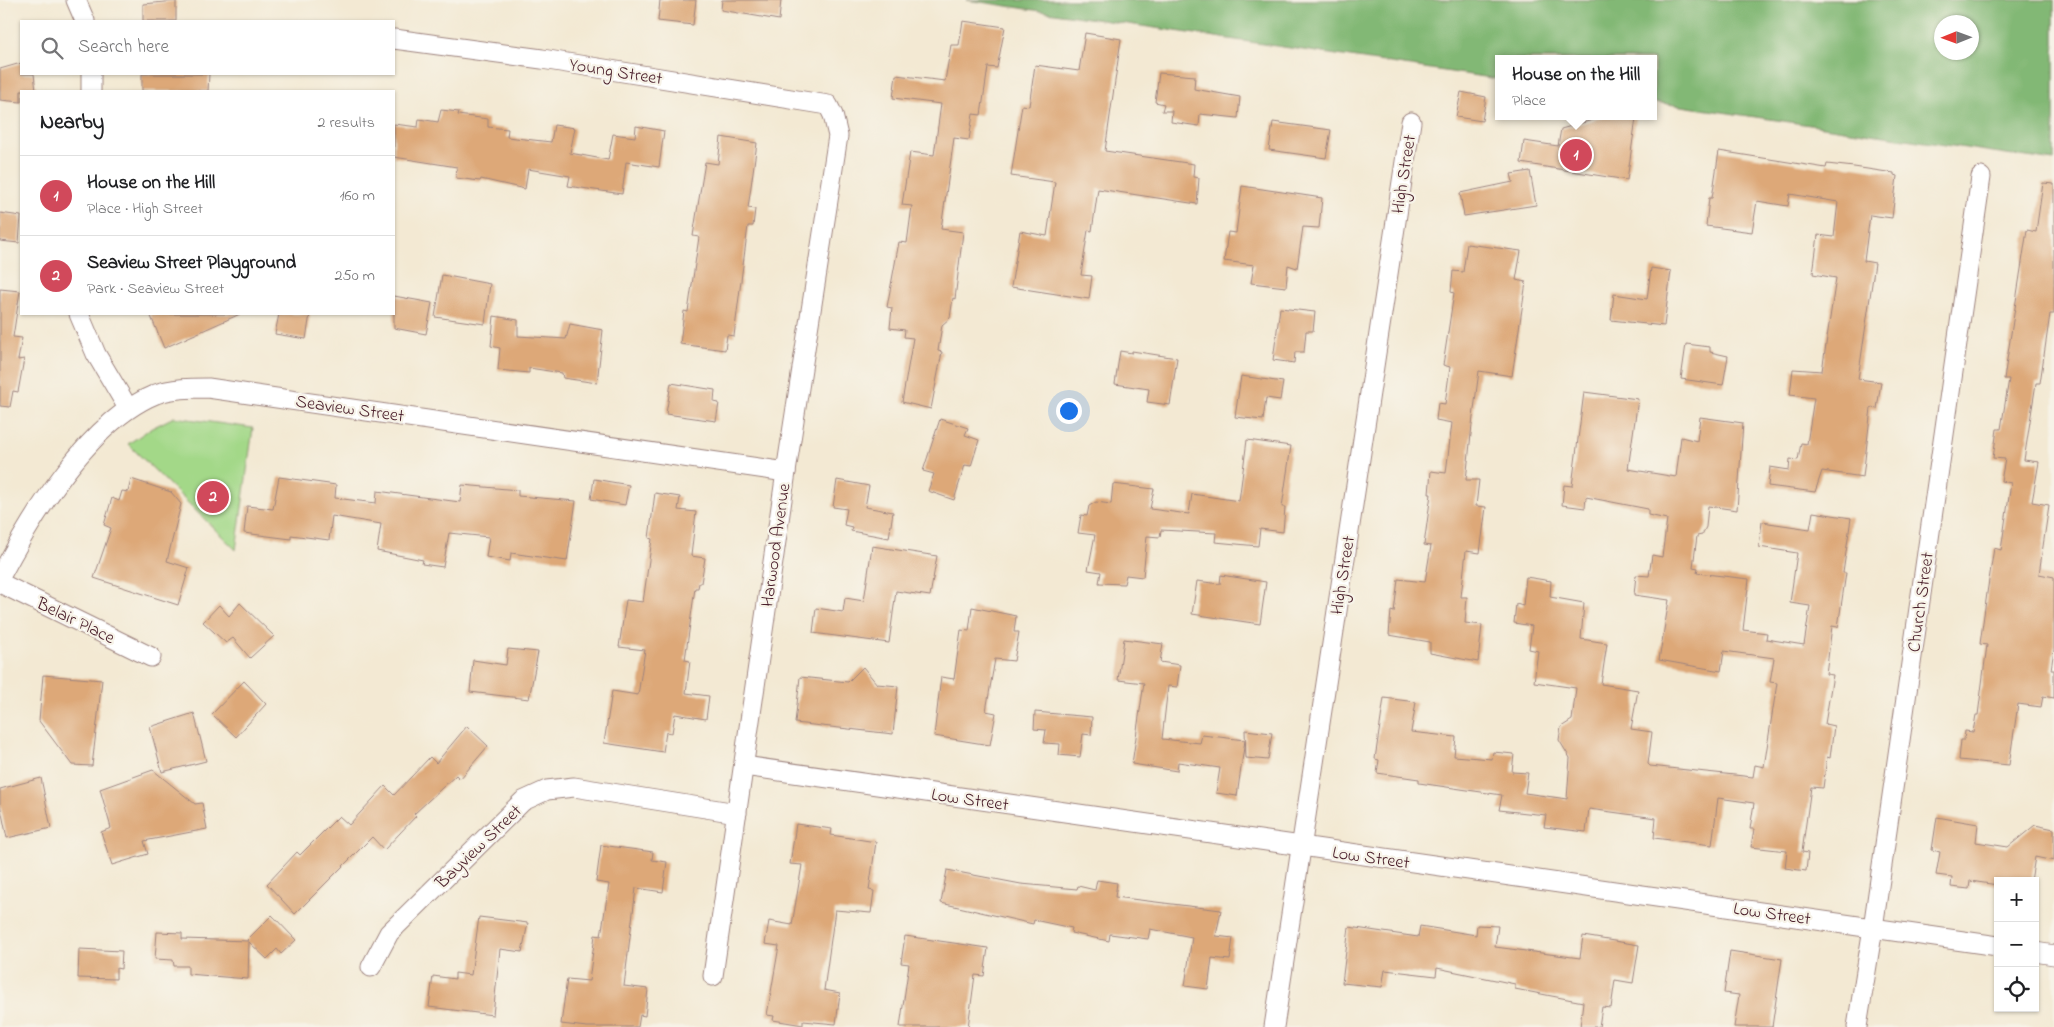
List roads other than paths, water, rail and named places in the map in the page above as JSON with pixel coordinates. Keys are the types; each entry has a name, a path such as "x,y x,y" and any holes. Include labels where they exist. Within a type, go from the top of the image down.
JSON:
{"street":[{"path":"76,0 85,20"},
{"name":"Young Street","path":"395,39 552,61 828,106 833,115"},
{"path":"91,75 91,90"},
{"name":"Harwood Avenue","path":"713,976 786,472 838,136 833,115"},
{"name":"High Street","path":"1274,1027 1411,122"},
{"name":"Church Street","path":"1857,1027 1873,928 1981,177"},
{"path":"79,315 96,354 128,408"},
{"name":"Seaview Street","path":"0,576 18,542 45,501 99,434 128,408 157,394 180,388 208,388 786,472"},
{"name":"Belair Place","path":"0,583 151,657"},
{"name":"Low Street","path":"744,766 1301,848 1994,945"},
{"name":"Bayview Street","path":"371,967 389,933 523,801 547,790 574,787 737,813"},
{"path":"2039,952 2054,954"}],"place":[{"name":"House on the Hill","path":"1576,155"},
{"name":"Seaview Street Playground","path":"213,497"}]}
